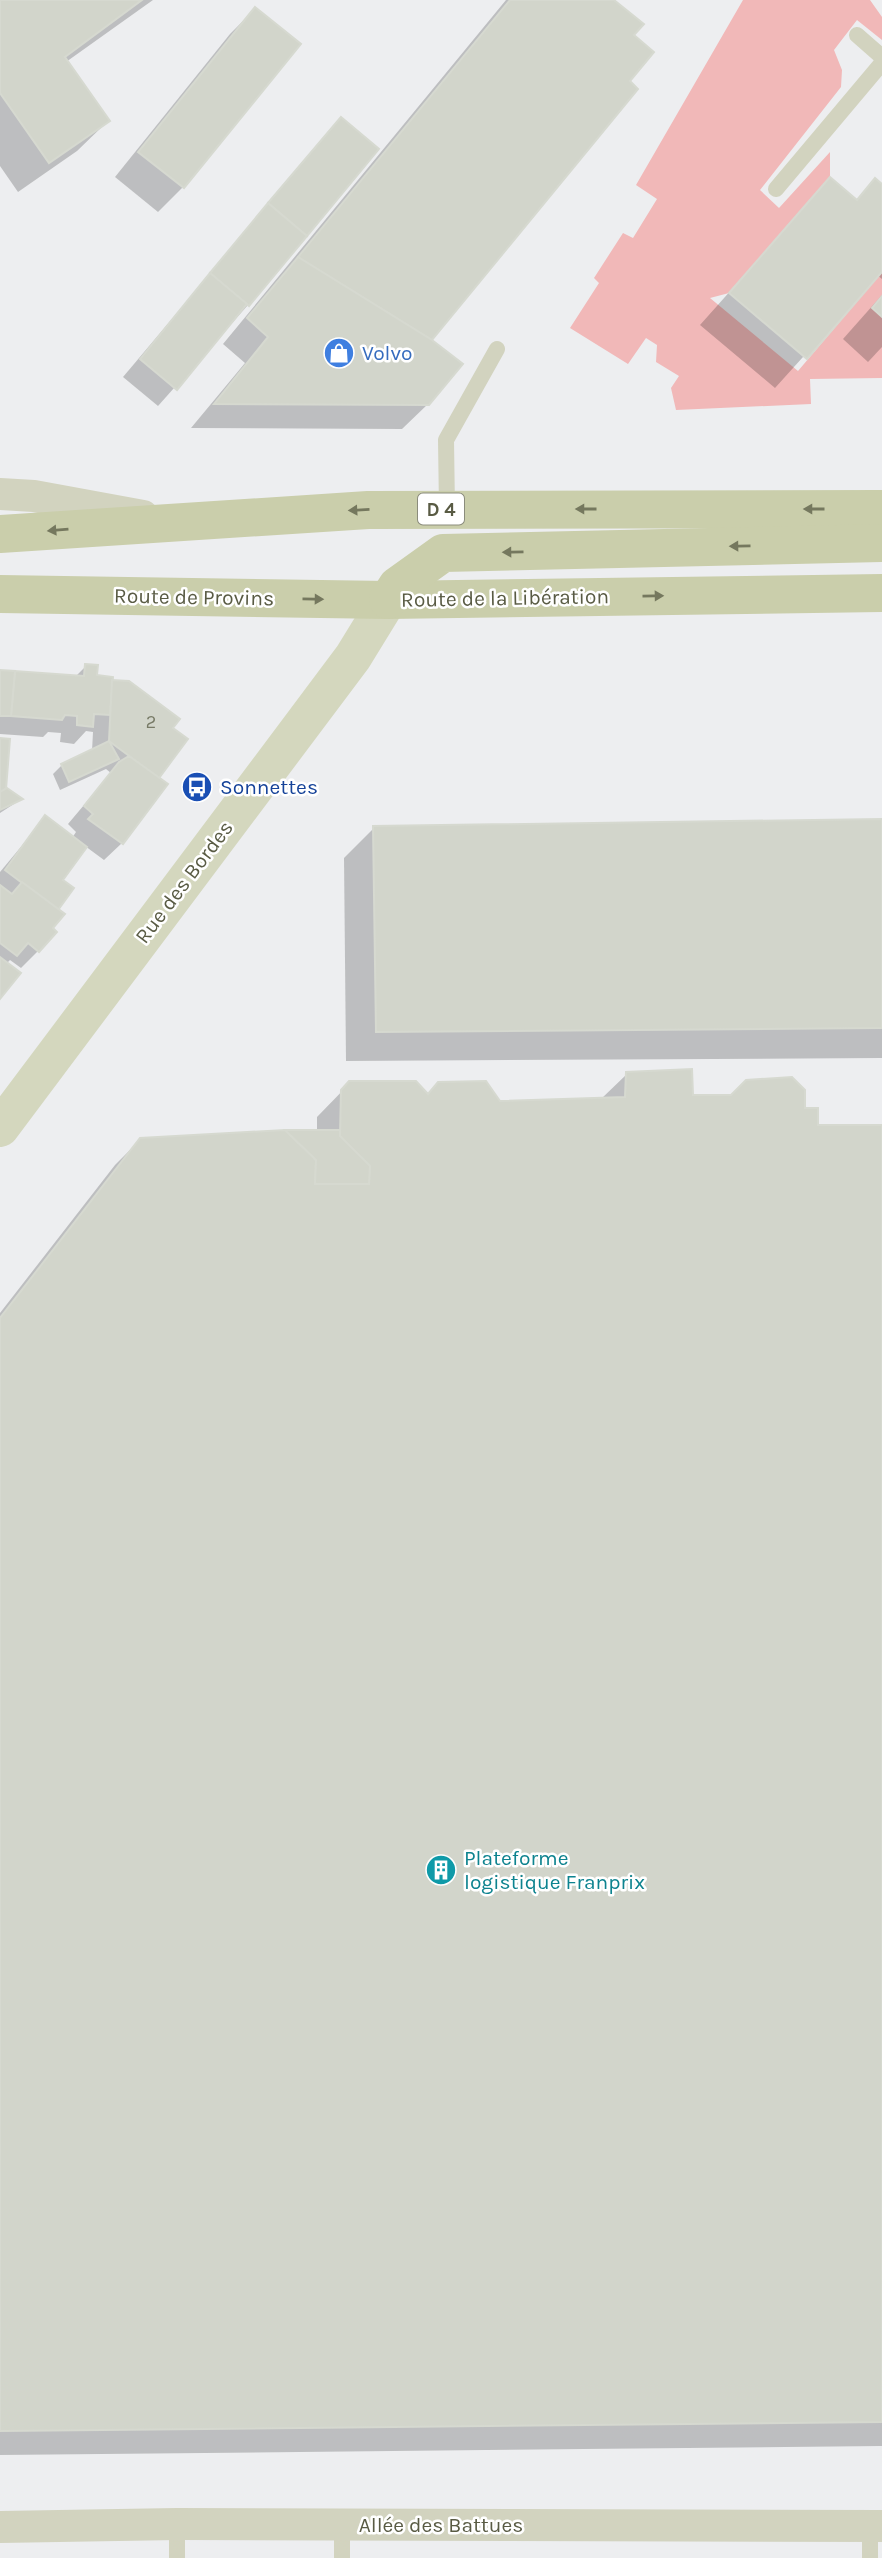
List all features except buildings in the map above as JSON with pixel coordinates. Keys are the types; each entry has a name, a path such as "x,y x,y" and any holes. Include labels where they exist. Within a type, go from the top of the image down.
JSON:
{"main road":[{"name":"D 4","path":"0,534 368,510 882,509"},
{"name":"Route de la Libération","path":"388,600 397,586 443,553 882,543"},
{"name":"Route de la Libération","path":"388,600 882,593"},
{"name":"Route de Provins","path":"0,594 388,600"}],"street":[{"path":"0,494 34,496 172,521"},
{"name":"Rue des Bordes","path":"0,1128 353,657 388,600"},
{"name":"Allée des Battues","path":"0,2527 177,2524 876,2526"}],"lane":[{"path":"857,35 882,57"},
{"path":"776,189 882,64"},
{"path":"447,509 446,440 498,349"},
{"path":"177,2524 177,2558"},
{"path":"342,2524 342,2558"},
{"path":"870,2558 876,2526"}],"shaded area":[{"path":"743,0 870,0 882,17 882,40 857,20 834,50 842,70 841,87 760,190 779,208 830,152 830,177 729,293 710,298 798,371 882,272 882,296 872,308 882,317 882,378 810,379 811,404 676,410 671,388 679,376 656,362 657,345 646,338 628,364 570,328 599,283 594,278 623,233 633,238 657,199 636,185"}],"place":[{"name":"Volvo","path":"339,353"},
{"name":"Sonnettes","path":"197,787"},
{"name":"Plateforme logistique Franprix","path":"441,1870"}]}
